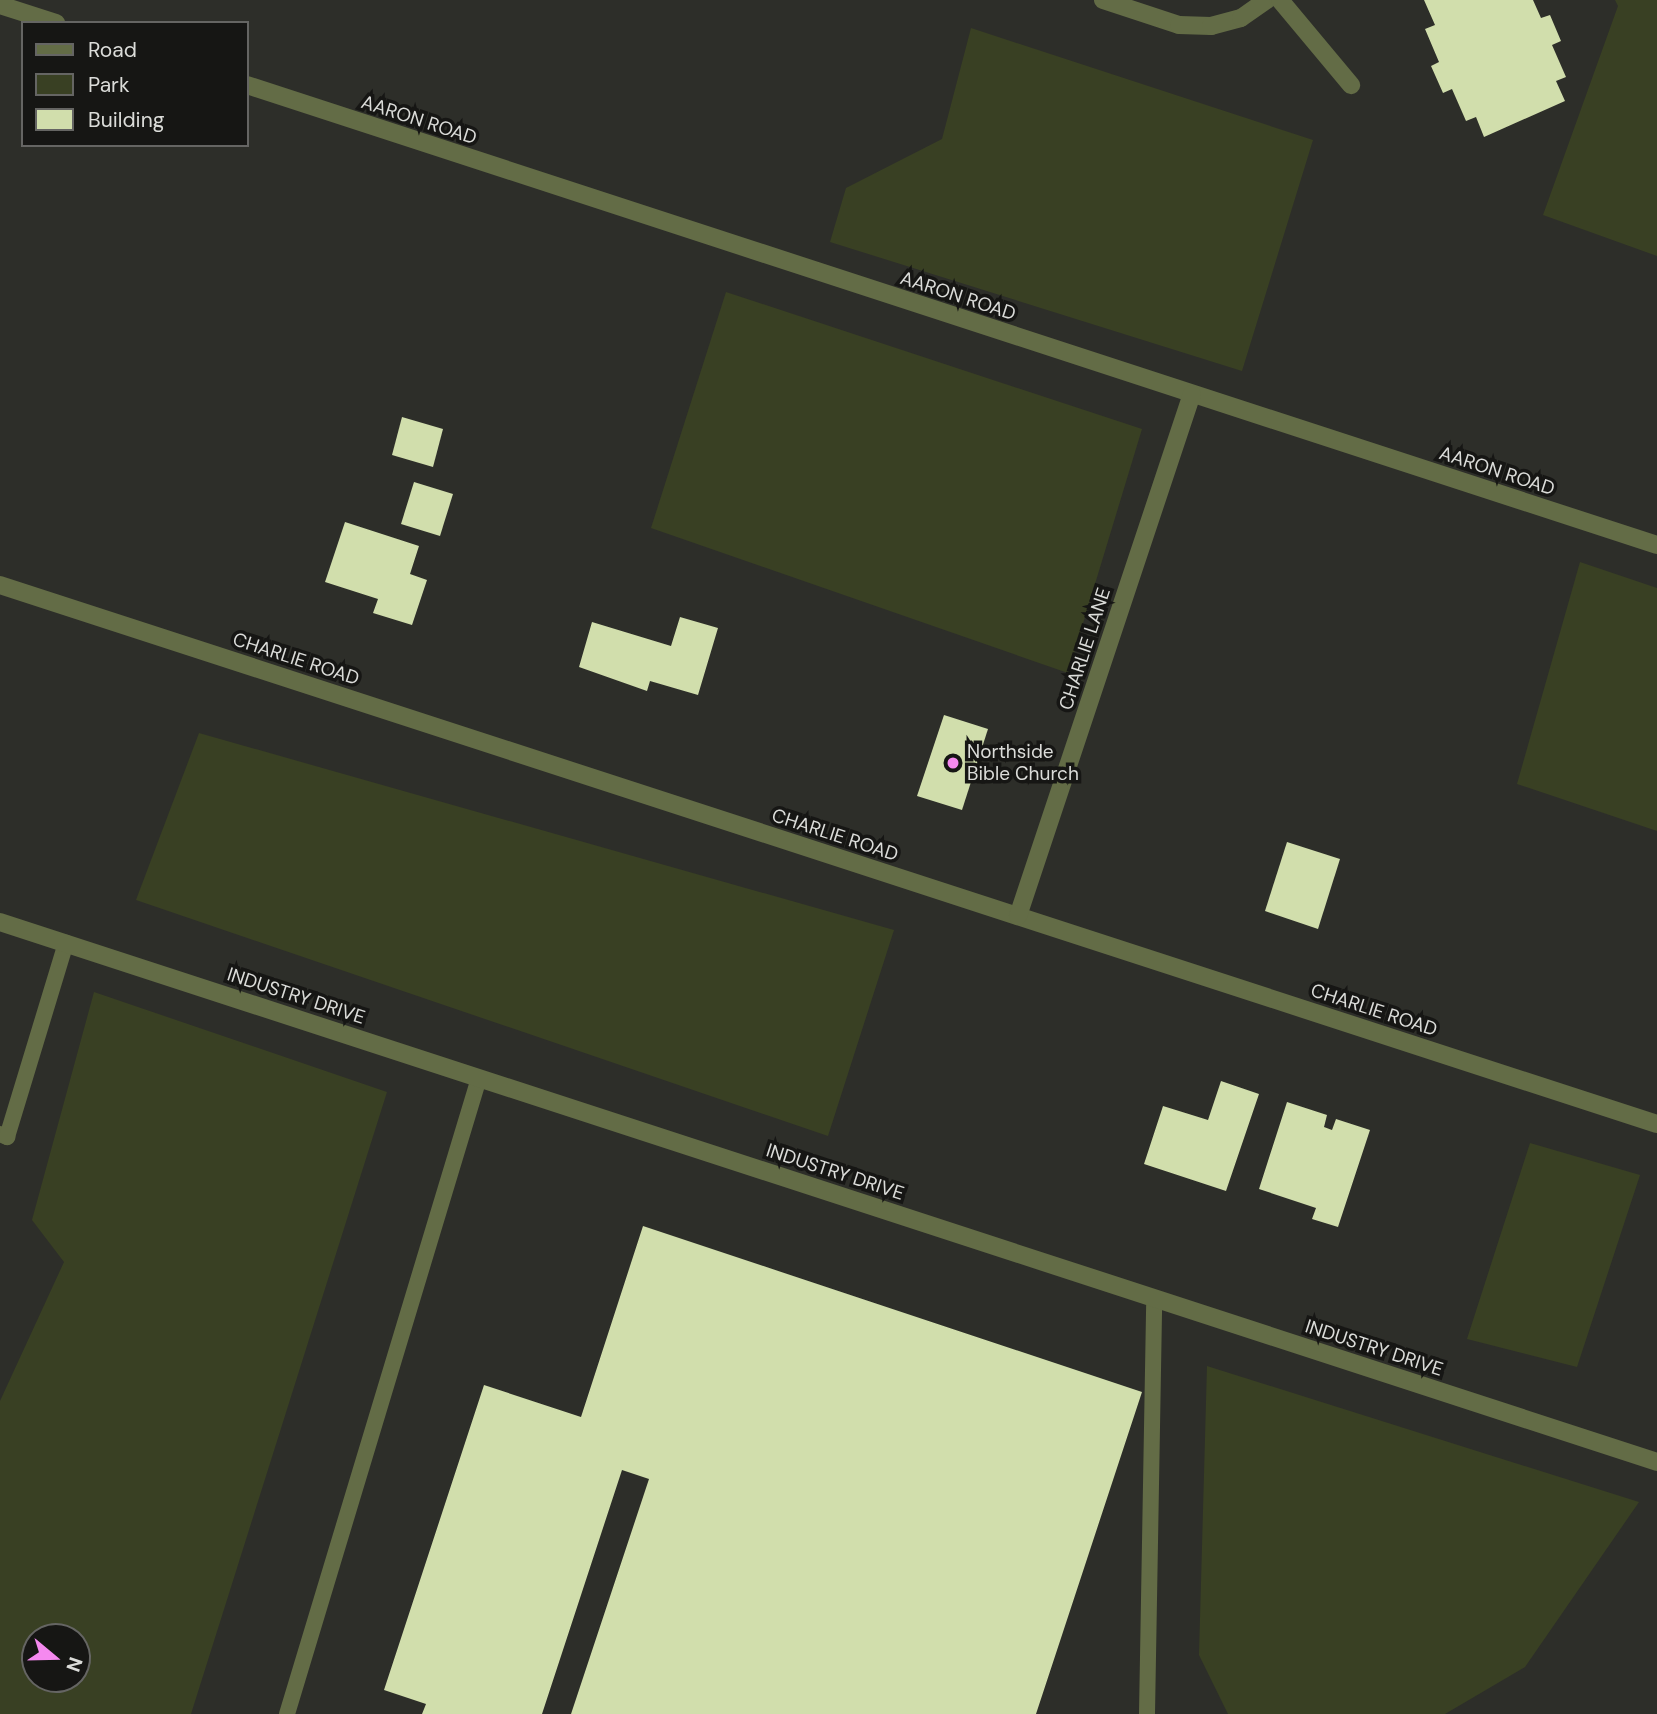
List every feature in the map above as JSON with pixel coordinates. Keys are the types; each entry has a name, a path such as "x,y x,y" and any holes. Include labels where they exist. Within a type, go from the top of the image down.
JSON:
{"street":[{"path":"1103,0 1179,25 1211,26 1241,18 1267,0"},
{"path":"1280,0 1351,85"},
{"path":"0,5 50,21"},
{"name":"AARON ROAD","path":"248,85 1657,545"},
{"name":"CHARLIE LANE","path":"1017,916 1192,394"},
{"name":"CHARLIE ROAD","path":"0,585 1657,1124"},
{"name":"INDUSTRY DRIVE","path":"0,922 1657,1462"}],"lane":[{"path":"0,1134 7,1137 66,943"},
{"path":"287,1714 479,1078"},
{"path":"1147,1714 1154,1298"}],"green space":[{"path":"1615,0 1657,0 1657,256 1543,215 1618,6"},
{"path":"971,28 1313,140 1242,371 830,242 846,188 942,139"},
{"path":"726,292 1142,429 1068,673 651,528"},
{"path":"1580,562 1657,588 1657,831 1517,784"},
{"path":"199,733 894,930 828,1136 136,900"},
{"path":"94,992 387,1092 191,1714 0,1714 0,1401 64,1262 32,1220"},
{"path":"1530,1143 1640,1175 1577,1367 1467,1339"},
{"path":"1207,1366 1639,1502 1525,1667 1445,1714 1228,1714 1199,1655"}],"building":[{"path":"1424,0 1533,0 1541,18 1550,15 1561,41 1552,45 1566,77 1556,81 1565,101 1484,137 1476,117 1466,121 1452,89 1443,93 1431,66 1439,62 1425,29 1435,25"},
{"path":"402,417 443,429 433,467 392,455"},
{"path":"414,482 453,494 440,536 401,524"},
{"path":"345,522 419,546 410,574 427,580 412,625 373,613 378,599 325,582"},
{"path":"680,617 718,628 698,695 650,681 647,691 579,667 592,622 671,646"},
{"name":"Northside Bible Church","path":"944,715 988,729 962,810 917,796"},
{"path":"1287,842 1340,859 1318,929 1265,911"},
{"path":"1221,1081 1259,1094 1226,1191 1144,1164 1163,1106 1208,1120"},
{"path":"1287,1102 1327,1115 1324,1127 1332,1130 1336,1119 1370,1130 1338,1227 1312,1219 1316,1208 1259,1189"},
{"path":"643,1226 1142,1392 1036,1714 571,1714 649,1479 622,1470 542,1714 422,1714 426,1704 384,1690 484,1385 581,1417"}],"place":[{"name":"Northside Bible Church","path":"953,763"}]}
